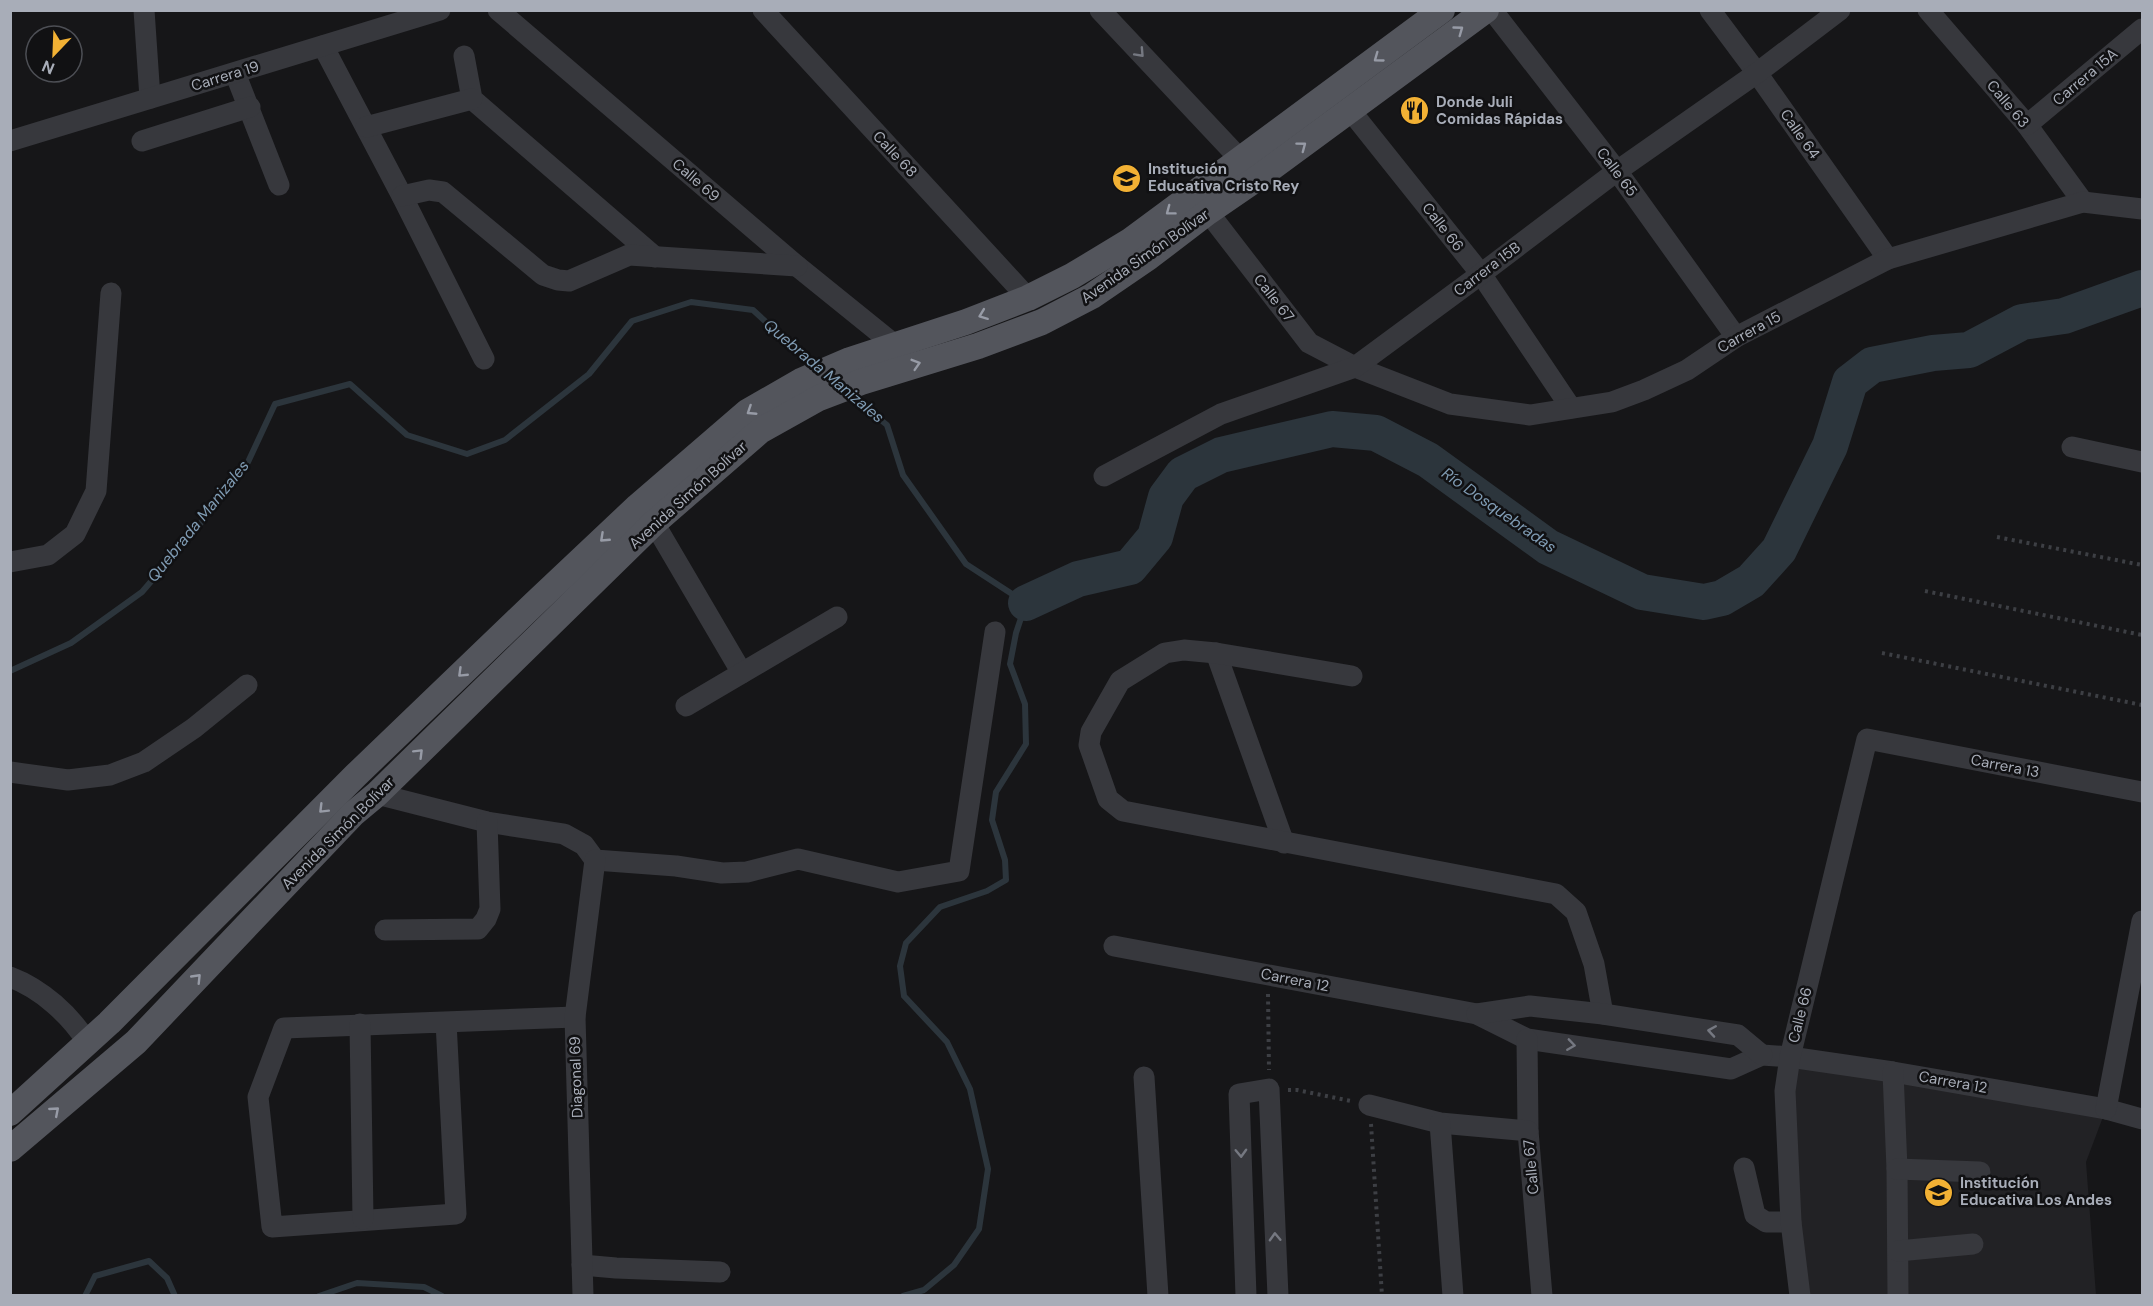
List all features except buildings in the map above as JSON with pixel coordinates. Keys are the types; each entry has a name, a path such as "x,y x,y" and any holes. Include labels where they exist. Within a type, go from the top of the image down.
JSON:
{"main road":[{"name":"Avenida Simón Bolívar","path":"10,1113 110,1023 356,775 535,603 638,506 747,412 810,390 855,371 896,346 1028,298 1072,276 1130,241 1442,10"},
{"name":"Avenida Simón Bolívar","path":"855,371 978,346 1042,322 1092,296 1149,257 1486,10"},
{"name":"Avenida Simón Bolívar","path":"10,1149 136,1041 353,814 377,794 654,523 810,390"},
{"path":"535,603 553,621"}],"street":[{"path":"144,10 150,98"},
{"name":"Carrera 19","path":"10,141 440,10"},
{"name":"Calle 69","path":"498,10 797,266 896,346"},
{"name":"Calle 68","path":"763,10 1028,298"},
{"path":"1100,10 1241,160"},
{"name":"Calle 65","path":"1492,10 1617,171 1736,337"},
{"name":"Calle 64","path":"1710,10 1888,259"},
{"name":"Carrera 15B","path":"1104,476 1221,414 1355,366 1617,171 1757,73 1840,10"},
{"name":"Calle 63","path":"1928,10 2027,125 2083,202"},
{"name":"Carrera 15A","path":"2027,125 2142,29"},
{"path":"323,46 484,359"},
{"path":"464,56 472,99 655,257"},
{"path":"235,73 279,185"},
{"path":"366,127 472,99"},
{"path":"142,141 249,107"},
{"name":"Calle 66","path":"1350,110 1481,274 1571,408"},
{"path":"402,196 429,190 443,192 543,275 558,280 569,281 628,255 797,266"},
{"name":"Carrera 15","path":"1355,366 1450,404 1530,415 1612,402 1687,370 1736,337 1888,259 2083,202 2142,209"},
{"name":"Calle 67","path":"1208,212 1309,343 1355,366"},
{"path":"10,562 48,555 75,534 96,491 111,293"},
{"path":"2072,447 2142,462"},
{"path":"654,523 742,673"},
{"path":"686,706 837,617"},
{"path":"377,794 487,822 564,834 584,845 595,860 676,866 722,873 747,872 798,859 898,882 959,871 995,632"},
{"path":"1352,676 1216,653 1184,650 1165,653 1120,681 1091,732 1089,746 1108,799 1123,811 1556,894 1576,912 1594,964 1603,1014"},
{"path":"1216,653 1284,843"},
{"path":"10,772 69,780 110,775 144,762 194,728 247,686"},
{"name":"Calle 66","path":"1800,1296 1791,1222 1785,1090 1790,1057 1868,739"},
{"name":"Carrera 13","path":"1868,739 2142,792"},
{"path":"385,930 478,929 490,909 487,822"},
{"name":"Diagonal 69","path":"582,1296 575,1017 595,860"},
{"path":"2106,1109 2142,921"},
{"name":"Carrera 12","path":"1114,946 1477,1014 1527,1039 1731,1069 1762,1055 1790,1057 1893,1072 2106,1109 2142,1119"},
{"path":"10,977 27,984 55,1004 80,1030 88,1043"},
{"name":"Carrera 12","path":"1477,1014 1530,1006 1603,1014 1738,1035 1762,1055"},
{"path":"446,1022 456,1214 272,1227 258,1097 284,1028 575,1017"},
{"path":"360,1024 363,1219"},
{"name":"Calle 67","path":"1527,1039 1528,1131 1542,1296"},
{"path":"1893,1072 1897,1169 1898,1296"},
{"path":"1144,1077 1158,1296"},
{"path":"1246,1296 1239,1094 1269,1089 1278,1296"},
{"path":"1369,1105 1440,1123 1528,1131"},
{"path":"1440,1123 1453,1296"},
{"path":"1744,1168 1755,1215 1766,1222 1791,1222"},
{"path":"1897,1169 1980,1172"},
{"path":"1898,1251 1973,1244"},
{"path":"582,1265 720,1272"}],"path":[{"path":"1997,537 2142,565"},
{"path":"1925,591 2142,635"},
{"path":"1882,653 2142,705"},
{"path":"1268,975 1269,1089 1297,1090 1369,1105 1382,1296"}],"shaded area":[{"name":"Institución Educativa Los Andes","path":"1790,1057 2106,1109 2086,1162 2096,1295 1800,1295"}],"waterway":[{"name":"Río Dosquebradas","path":"1026,603 1078,579 1130,567 1155,537 1166,497 1183,474 1221,455 1332,429 1376,433 1428,460 1548,547 1642,592 1704,602 1722,598 1751,581 1779,550 1830,446 1850,382 1872,365 1933,353 1969,350 2022,322 2064,316 2142,288"},
{"name":"Quebrada Manizales","path":"10,671 71,643 142,592 196,529 248,462 275,404 350,384 407,435 467,454 505,440 589,374 632,321 691,302 753,310 816,368"},
{"path":"850,395 887,425 903,475 966,564 1026,603 1016,633 1010,664 1025,704 1026,744 996,792 992,820 1005,860 1006,880 987,891 940,907 906,943 900,966 904,996 947,1042 970,1089 988,1169 979,1229 954,1265 924,1290 903,1296"},
{"path":"85,1296 95,1276 149,1261 167,1278 175,1296"},
{"path":"319,1296 357,1283 424,1287 442,1296"}],"place":[{"name":"Donde Juli Comidas Rápidas","path":"1415,111"},
{"name":"Institución Educativa Cristo Rey","path":"1127,178"},
{"name":"Institución Educativa Los Andes","path":"1939,1192"}]}
